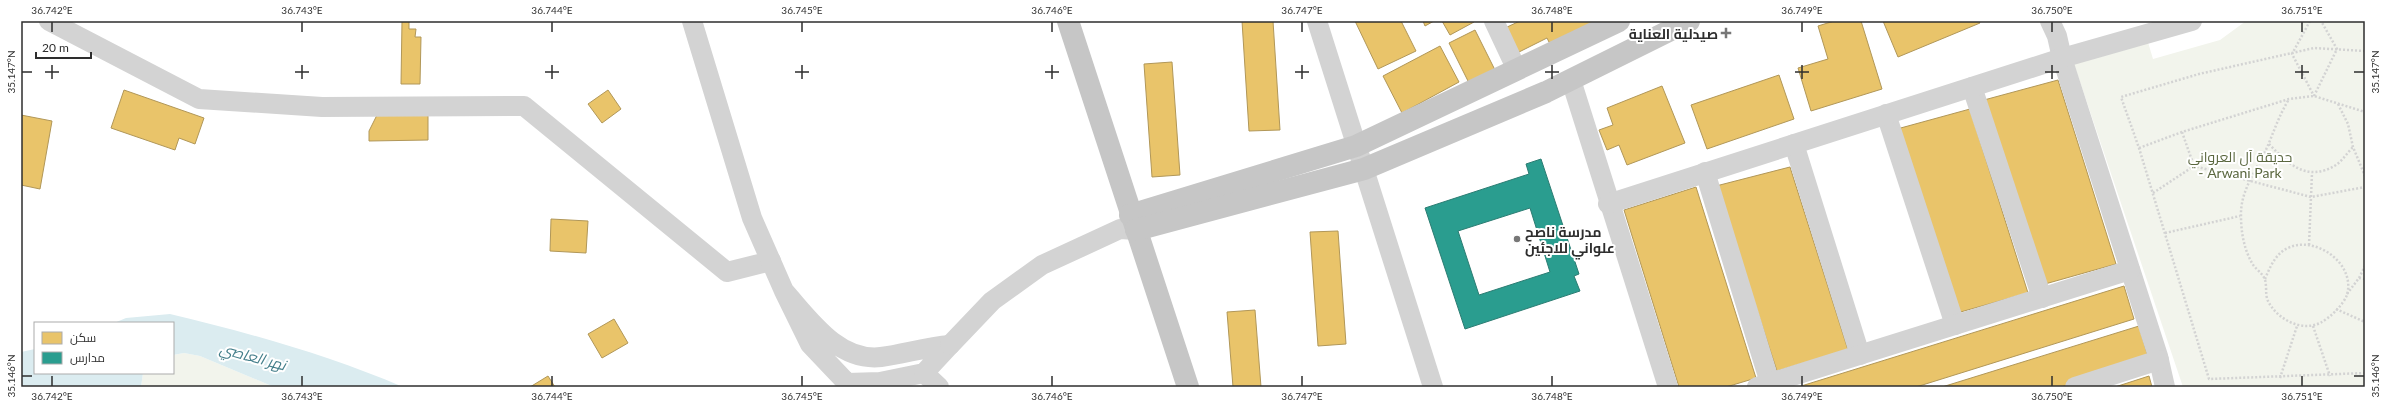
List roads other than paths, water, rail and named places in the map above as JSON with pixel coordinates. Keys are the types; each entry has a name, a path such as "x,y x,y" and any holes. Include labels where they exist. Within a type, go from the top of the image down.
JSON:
{"main road":[{"path":"1068,21 1129,225 1188,387"},
{"path":"1129,225 1356,146 1620,21"},
{"path":"1129,225 1364,170 1571,80 1689,21"}],"street":[{"path":"49,21 199,99 322,107 524,106 727,272 771,261"},
{"path":"692,21 752,218 784,291 810,344 848,385 880,382 924,373 992,301 1042,265 1129,225"},
{"path":"1317,21 1433,387"},
{"path":"1494,21 1517,70"},
{"path":"2050,21 2057,36 2062,58 2159,360 2165,387"},
{"path":"1608,204 2062,58 2192,21"},
{"path":"1571,80 1608,204 1623,242 1668,387"},
{"path":"1972,87 2042,298"},
{"path":"1886,114 1955,325"},
{"path":"1794,144 1860,355"},
{"path":"1705,172 1763,385 2130,270"},
{"path":"784,291 825,336 852,354 879,357 920,348 950,345"},
{"path":"2075,387 2159,360"},
{"path":"924,373 939,387"}],"water":[{"name":"نهر العاصي","path":"170,314 230,329 317,355 375,375 403,387 274,387 200,356 184,353 174,355 174,322 116,322 126,318"},
{"path":"34,349 34,374 143,374 141,387 21,387 21,352"}],"place":[{"name":"صيدلية العناية","path":"1726,33"},
{"name":"مدرسة ناصح علواني للاجئين","path":"1517,239"}],"park label":[{"name":"حديقة آل العرواني - Arwani Park","path":"2240,164"}]}
